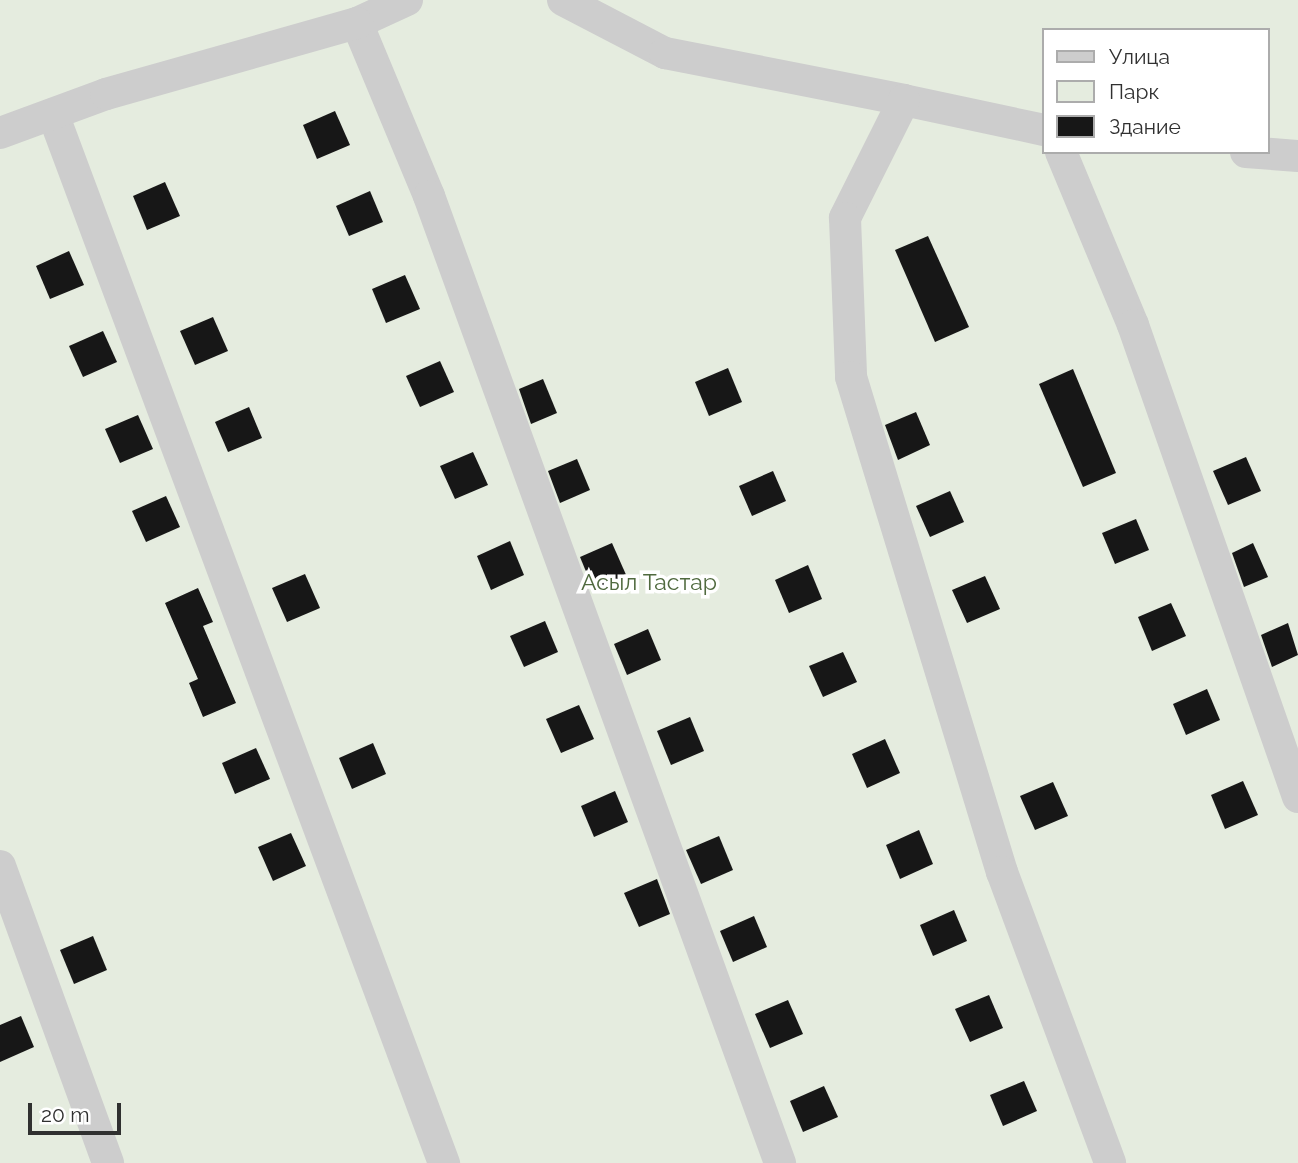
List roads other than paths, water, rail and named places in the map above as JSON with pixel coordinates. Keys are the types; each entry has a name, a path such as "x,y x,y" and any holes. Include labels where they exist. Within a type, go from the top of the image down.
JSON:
{"street":[{"path":"0,133 52,114 357,23 407,0"},
{"path":"563,0 665,53 1042,130"},
{"path":"357,23 429,195 780,1163"},
{"path":"904,100 845,218 851,377 1002,872 1110,1163"},
{"path":"52,114 444,1163"},
{"path":"1062,154 1133,326 1298,797"},
{"path":"1270,154 1298,156"},
{"path":"0,866 108,1163"}],"park label":[{"name":"Асыл Тастар","path":"649,582"}]}
